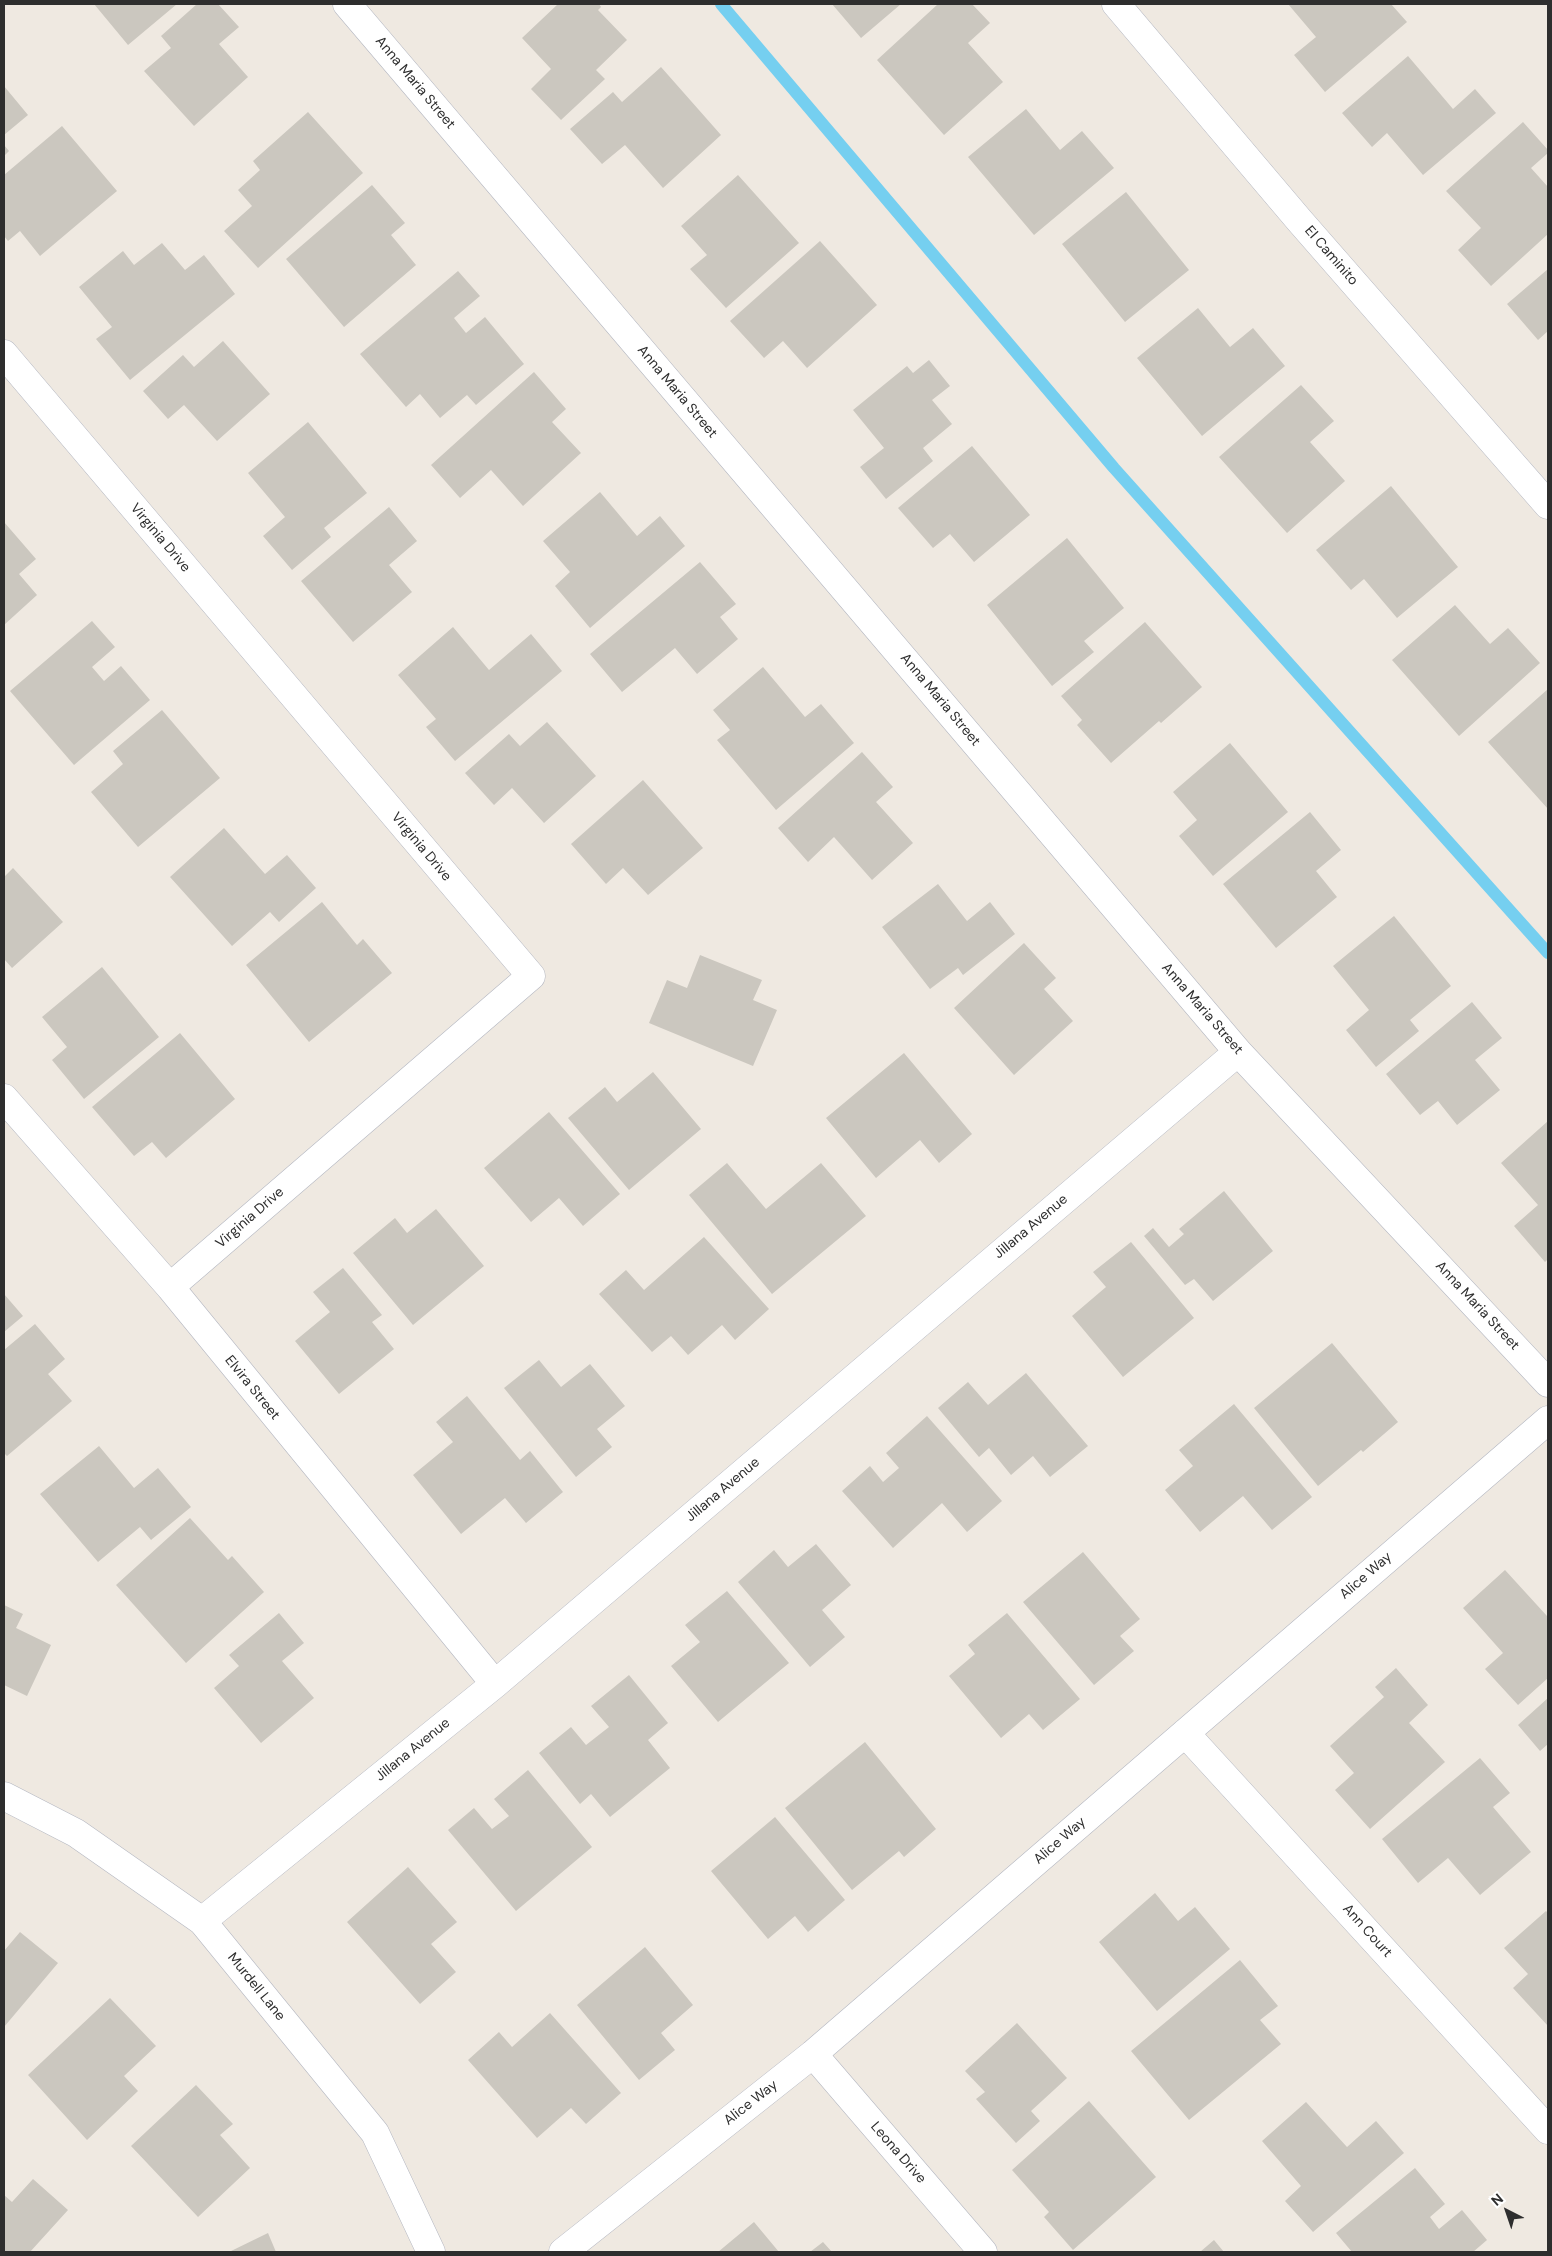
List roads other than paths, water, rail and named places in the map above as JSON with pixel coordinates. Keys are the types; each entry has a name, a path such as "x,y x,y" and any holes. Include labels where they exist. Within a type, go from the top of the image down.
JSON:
{"street":[{"name":"Anna Maria Street","path":"347,4 1238,1052 1548,1383"},
{"name":"El Caminito","path":"1116,4 1299,220 1548,505"},
{"name":"Virginia Drive","path":"4,354 531,976 170,1287"},
{"name":"Jillana Avenue","path":"202,1921 495,1684 1238,1052"},
{"name":"Elvira Street","path":"4,1098 170,1287 495,1684"},
{"name":"Alice Way","path":"563,2252 813,2054 1548,1420"},
{"name":"Ann Court","path":"1185,1732 1548,2130"},
{"name":"Murdell Lane","path":"4,1796 76,1833 202,1921 375,2133 431,2252"},
{"name":"Leona Drive","path":"813,2054 983,2252"}],"waterway":[{"path":"721,4 1114,468 1548,953"}]}
